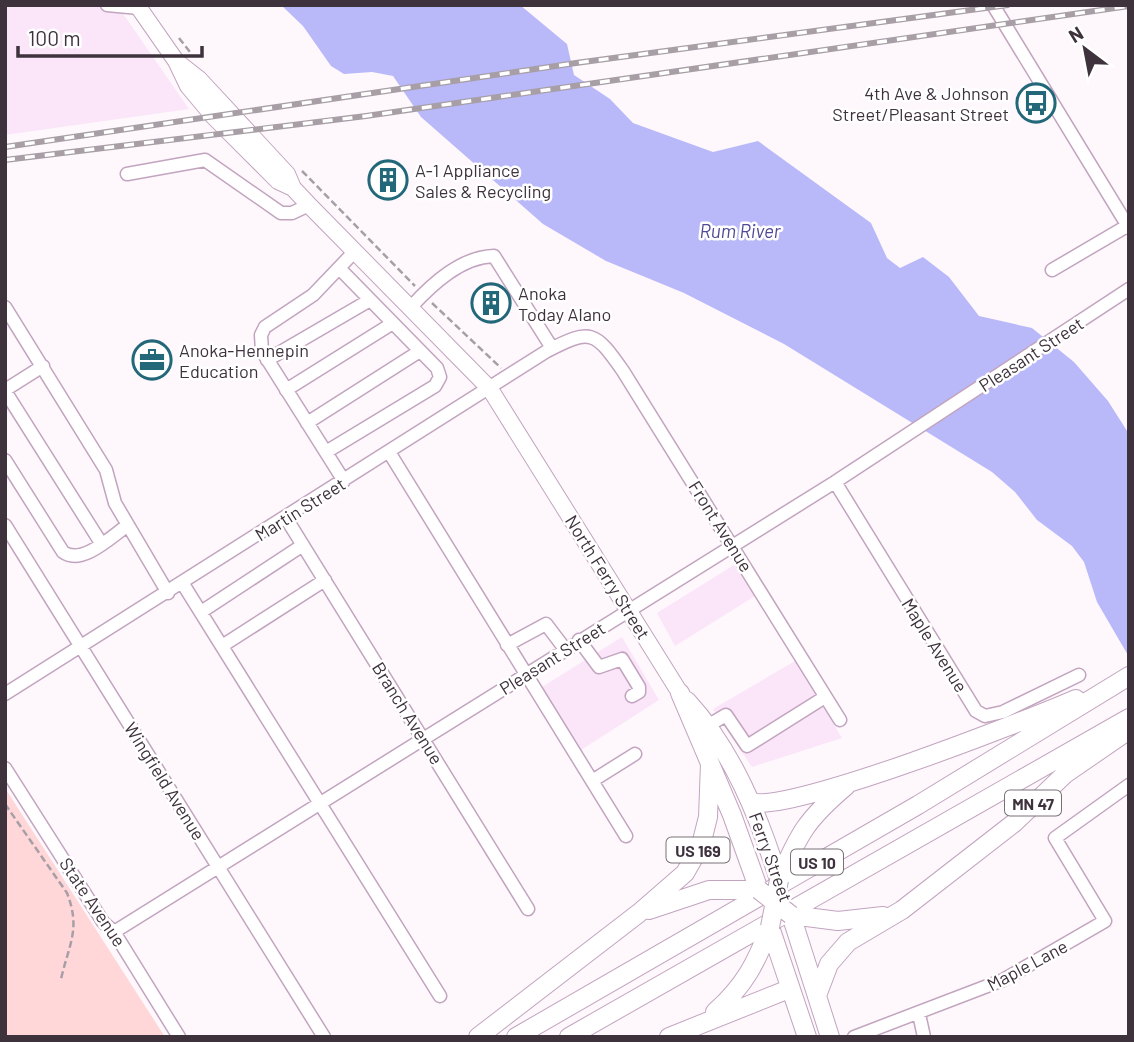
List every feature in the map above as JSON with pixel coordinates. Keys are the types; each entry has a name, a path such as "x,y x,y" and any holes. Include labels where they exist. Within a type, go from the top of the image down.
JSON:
{"highway":[{"path":"751,802 770,804 851,781 1001,730 1122,681"},
{"name":"US 10","path":"516,1037 918,805 1122,681"},
{"name":"Ferry Street","path":"680,693 709,725 751,802 803,948 830,1037"},
{"name":"North Ferry Street","path":"680,693 759,890 789,989 807,1037"},
{"name":"US 10","path":"569,1037 1129,718"},
{"name":"MN 47","path":"818,993 829,964 848,942 902,910 1014,823 1065,774 1129,730"},
{"name":"US 169","path":"478,1037 639,913 685,873 701,845 708,817 710,763"},
{"path":"708,1019 739,991 753,968 771,927 779,880 797,839 813,814 851,781"},
{"path":"639,913 709,890 759,890 791,915 838,921 868,920 902,910"},
{"path":"669,1037 708,1019 789,989"}],"main road":[{"name":"North Ferry Street","path":"138,7 184,58 187,86 222,125 278,181 293,188 490,389 680,693"}],"street":[{"path":"107,5 138,7"},
{"path":"993,5 1128,227 1052,270"},
{"path":"127,174 205,160 281,213 292,213 309,205"},
{"path":"344,481 267,360 260,341 265,327 313,295 355,251"},
{"path":"411,307 435,282 465,264 494,256 552,348"},
{"path":"326,452 435,386 440,377 437,368 339,268"},
{"name":"Pleasant Street","path":"114,932 835,482 1129,289"},
{"path":"267,360 370,300"},
{"path":"5,307 106,470 115,503 168,593"},
{"path":"286,390 393,323"},
{"name":"Martin Street","path":"5,694 183,584 552,348 584,334 597,337"},
{"name":"Front Avenue","path":"597,337 623,371 840,720"},
{"path":"307,423 420,351"},
{"path":"43,366 5,391 101,543"},
{"path":"389,452 626,836"},
{"path":"5,460 63,552 70,557 81,557 128,525"},
{"name":"Maple Avenue","path":"835,482 976,711 985,716 1003,712 1079,675"},
{"name":"Branch Avenue","path":"286,518 528,909"},
{"name":"Wingfield Avenue","path":"5,525 324,1037"},
{"path":"201,612 303,545"},
{"path":"222,646 325,580"},
{"path":"183,584 440,996"},
{"path":"507,645 546,624 565,649"},
{"path":"579,640 599,667 622,659 639,687 632,696"},
{"path":"709,725 726,715 747,746 825,697"},
{"path":"592,781 635,754"},
{"name":"State Avenue","path":"5,768 103,922 114,932 179,1037"},
{"name":"Maple Lane","path":"853,1037 1003,981 1105,921 1055,838 1129,785"},
{"path":"919,1014 924,1037"}],"path":[{"path":"176,36 184,58"},
{"path":"299,167 423,294 501,368 490,389"},
{"path":"5,804 67,893 73,909 76,925 61,979"}],"shaded area":[{"path":"5,5 117,5 189,109 5,135"},
{"path":"734,565 755,596 675,646 657,613"},
{"path":"622,637 659,700 581,750 542,687"},
{"path":"795,661 842,738 752,767 713,709"},
{"path":"5,788 165,1037 5,1037"}],"water":[{"name":"Rum River","path":"281,5 520,5 567,44 574,75 610,99 633,123 713,152 758,141 871,223 887,258 900,268 923,257 949,277 979,316 1032,328 1074,362 1108,401 1129,434 1129,657 1097,602 1084,562 1072,546 1037,520 1015,492 992,472 784,344 684,293 606,261 543,224 421,117 393,76 372,72 344,74 331,66 303,26"}],"railway":[{"path":"5,147 576,63 1008,5"},
{"path":"5,160 366,116 1129,6"}],"place":[{"name":"4th Ave & Johnson Street/Pleasant Street","path":"1036,103"},
{"name":"A-1 Appliance Sales & Recycling","path":"388,180"},
{"name":"Anoka Today Alano","path":"491,303"},
{"name":"Anoka-Hennepin Education","path":"152,360"}]}
